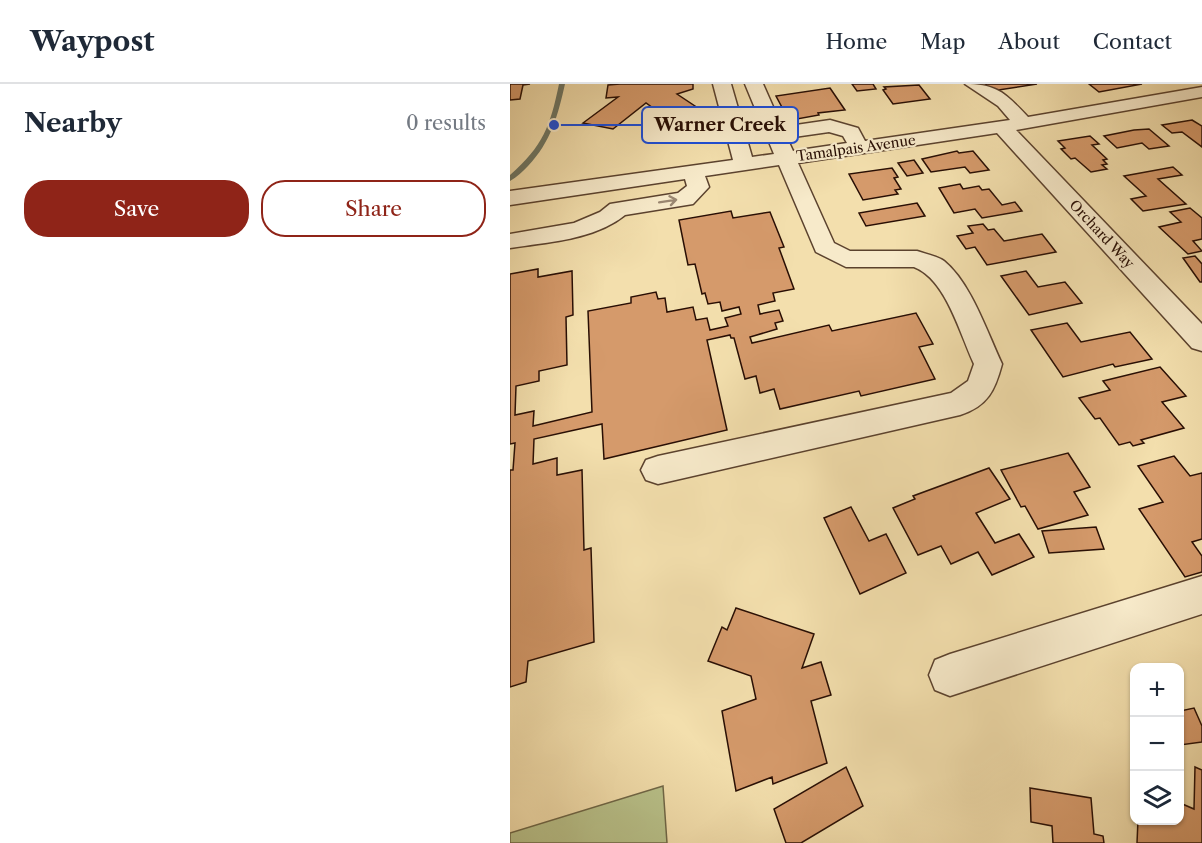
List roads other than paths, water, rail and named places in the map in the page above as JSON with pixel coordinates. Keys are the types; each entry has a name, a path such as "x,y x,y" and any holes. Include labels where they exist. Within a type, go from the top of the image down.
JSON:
{"street":[{"path":"722,84 744,164"},
{"path":"658,470 960,403 981,387 988,364 950,282 933,265 917,259 846,259 824,247 754,84"},
{"name":"Orchard Way","path":"974,84 1004,102 1013,125 1202,341"},
{"name":"Tamalpais Avenue","path":"510,198 744,164 780,146 859,147 1013,125 1197,91"},
{"path":"510,241 580,229 608,217 618,209 685,199 696,192 698,187 693,171"},
{"path":"614,183 618,209"},
{"path":"950,675 1202,595"}],"waterway":[{"path":"510,179 541,147 551,126 562,84"}],"place":[{"name":"Warner Creek","path":"554,125"}]}
